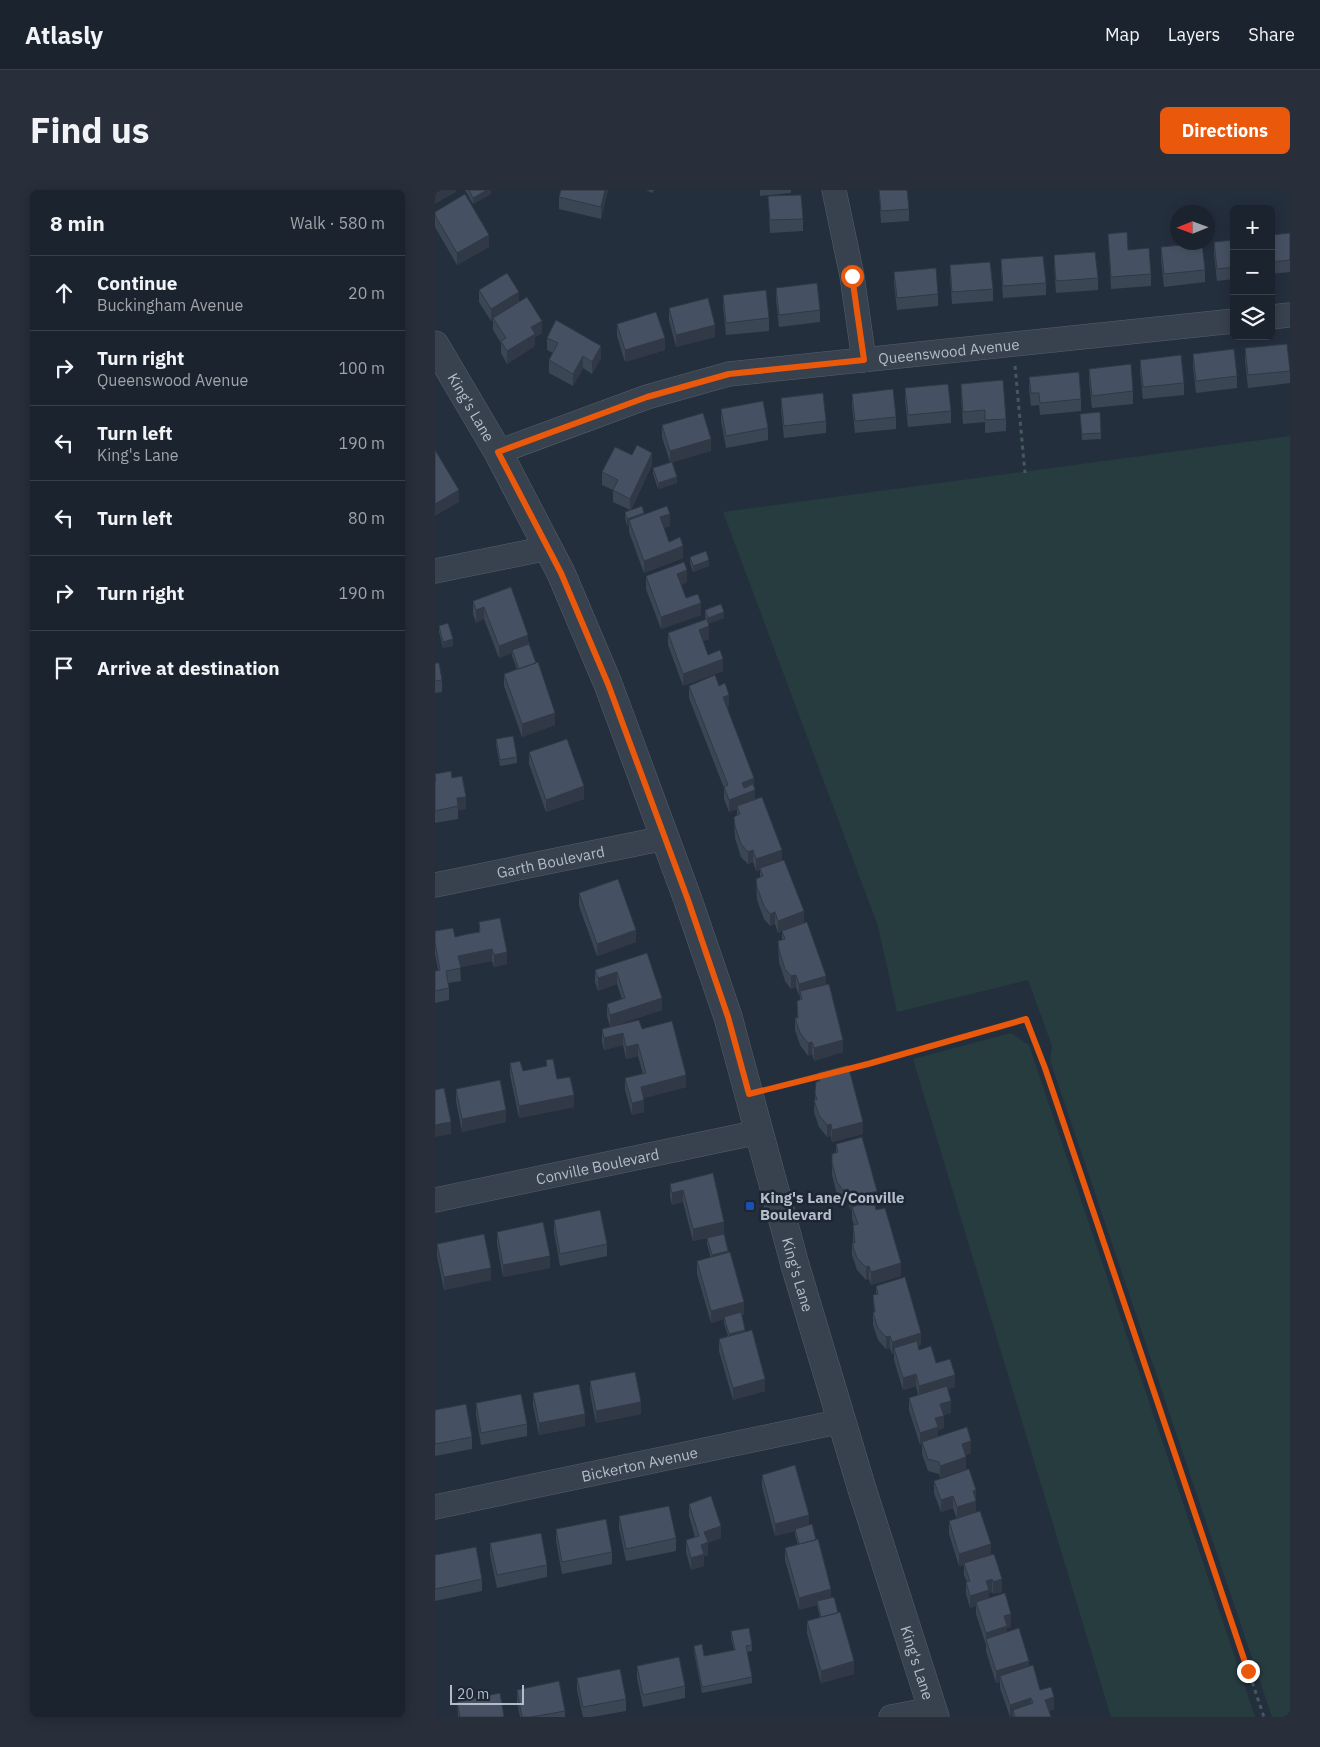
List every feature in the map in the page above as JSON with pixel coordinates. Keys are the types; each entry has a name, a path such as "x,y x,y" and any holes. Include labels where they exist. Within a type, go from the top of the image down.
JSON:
{"street":[{"path":"834,190 852,276 864,360"},
{"path":"1275,317 1290,315"},
{"name":"Queenswood Avenue","path":"498,452 647,397 729,374 1230,321"},
{"name":"King's Lane","path":"435,345 498,452 561,573 608,684 665,838 728,1017 795,1265 933,1713"},
{"path":"435,571 548,548"},
{"name":"Garth Boulevard","path":"435,885 665,838"},
{"name":"Conville Boulevard","path":"435,1200 759,1132"},
{"name":"Bickerton Avenue","path":"435,1507 843,1421"},
{"path":"891,1717 933,1713"}],"path":[{"path":"1013,345 1025,473"},
{"path":"842,1071 1026,1019 1045,1068 1264,1717"},
{"path":"749,1094 825,1075"}],"green space":[{"path":"1290,436 1290,1717 1272,1717 1050,1060 1052,1046 1028,980 897,1012 878,926 723,512"},
{"path":"1011,1033 1029,1045 1255,1717 1111,1717 913,1059"}],"building":[{"path":"469,190 487,190 473,198"},
{"path":"561,190 605,190 601,207 559,197"},
{"path":"879,190 907,190 909,209 881,211"},
{"path":"465,194 489,235 457,253 435,212"},
{"path":"801,195 803,219 770,220 768,196"},
{"path":"1127,232 1128,250 1149,248 1151,274 1111,277 1108,234"},
{"path":"1290,233 1290,260 1275,262 1275,235"},
{"path":"1230,240 1230,267 1217,269 1215,242"},
{"path":"1170,246 1170,250 1203,250 1205,270 1164,274 1161,247"},
{"path":"1095,252 1098,278 1056,281 1054,255"},
{"path":"1043,256 1046,283 1003,286 1001,259"},
{"path":"990,262 993,289 952,292 950,265"},
{"path":"936,268 938,294 897,298 894,272"},
{"path":"507,273 519,292 491,309 479,290"},
{"path":"817,283 820,310 779,315 776,288"},
{"path":"766,290 769,318 726,323 723,295"},
{"path":"527,297 542,321 531,327 535,334 507,351 501,341 506,338 493,318"},
{"path":"708,298 715,325 676,335 669,308"},
{"path":"656,312 665,338 625,350 617,324"},
{"path":"556,320 601,346 592,362 583,356 573,374 549,360 558,343 547,338"},
{"path":"1287,344 1290,371 1248,375 1245,348"},
{"path":"1234,349 1237,376 1196,381 1193,354"},
{"path":"1181,355 1184,383 1143,387 1140,360"},
{"path":"1131,364 1133,391 1092,396 1089,369"},
{"path":"1079,372 1081,399 1040,403 1039,393 1031,393 1029,377"},
{"path":"1003,380 1006,419 985,420 985,410 963,412 961,384"},
{"path":"948,384 951,411 908,415 905,388"},
{"path":"893,389 896,417 855,421 852,394"},
{"path":"823,393 826,421 784,426 781,398"},
{"path":"763,401 768,428 726,436 721,409"},
{"path":"1100,412 1101,433 1082,434 1080,414"},
{"path":"703,413 711,439 670,451 662,425"},
{"path":"637,445 652,453 630,499 613,490 618,480 602,472 615,447 632,455"},
{"path":"435,450 459,490 435,504"},
{"path":"672,462 677,477 658,483 653,468"},
{"path":"642,506 644,513 627,519 625,512"},
{"path":"667,506 670,514 660,517 669,542 680,537 683,546 644,561 629,520"},
{"path":"706,551 709,560 693,566 690,557"},
{"path":"684,562 687,570 677,574 686,598 698,594 701,603 661,617 646,576"},
{"path":"511,587 528,635 499,646 484,607 476,610 473,601"},
{"path":"721,604 724,612 708,618 705,610"},
{"path":"707,619 709,626 699,630 708,655 720,650 723,659 683,674 668,633"},
{"path":"448,623 453,639 443,642 439,626"},
{"path":"529,644 536,663 519,669 512,650"},
{"path":"538,662 555,713 522,724 504,674"},
{"path":"435,663 439,663 442,680 435,681"},
{"path":"715,675 719,686 725,683 729,695 723,697 754,778 742,783 744,788 753,784 755,790 729,800 724,787 728,785 689,686"},
{"path":"513,736 517,757 500,760 496,739"},
{"path":"567,739 584,786 546,800 529,752"},
{"path":"451,771 452,778 462,776 466,797 457,798 458,806 435,811 435,774"},
{"path":"762,797 782,850 756,859 753,850 748,852 741,844 734,817 740,814 737,806"},
{"path":"784,860 804,911 778,921 775,912 770,914 764,906 756,879 763,876 760,868"},
{"path":"618,879 636,930 597,944 579,893"},
{"path":"500,918 507,952 494,955 492,949 458,956 461,968 446,971 449,988 435,991 435,971 440,970 435,931 453,928 455,937 480,932 479,922"},
{"path":"807,922 826,976 799,984 796,975 791,976 785,969 778,941 785,939 782,931"},
{"path":"647,953 662,998 610,1015 607,1004 625,998 617,972 598,978 595,970"},
{"path":"829,984 843,1040 814,1048 812,1042 808,1043 800,1033 795,1018 798,1018 797,1001 802,999 800,991"},
{"path":"639,1020 642,1029 672,1021 686,1075 641,1087 644,1100 632,1103 625,1078 646,1073 638,1044 626,1047 623,1033 604,1038 602,1029"},
{"path":"553,1059 557,1079 570,1077 574,1095 519,1106 510,1063 520,1061 523,1071 547,1066 546,1060"},
{"path":"848,1065 863,1122 832,1130 831,1124 827,1125 819,1115 814,1100 817,1100 815,1093 816,1082 820,1081 818,1073"},
{"path":"500,1080 506,1110 462,1119 456,1089"},
{"path":"444,1088 451,1122 435,1125 435,1090"},
{"path":"862,1137 877,1191 850,1198 848,1189 843,1190 837,1182 832,1163 832,1154 838,1152 836,1144"},
{"path":"713,1173 724,1222 693,1229 683,1190 672,1193 670,1184"},
{"path":"874,1201 876,1210 885,1208 901,1263 871,1272 869,1266 866,1267 857,1258 852,1243 855,1243 853,1225 858,1224 852,1207"},
{"path":"600,1210 607,1244 560,1254 554,1220"},
{"path":"543,1222 550,1256 503,1265 497,1232"},
{"path":"484,1234 491,1268 444,1277 437,1244"},
{"path":"724,1234 728,1251 712,1255 707,1238"},
{"path":"730,1252 744,1302 711,1311 697,1261"},
{"path":"905,1277 921,1333 892,1342 890,1336 886,1337 878,1328 873,1313 875,1312 873,1295 878,1294 876,1286"},
{"path":"741,1312 745,1330 729,1334 724,1317"},
{"path":"752,1330 765,1379 733,1388 719,1339"},
{"path":"917,1341 919,1350 931,1346 936,1363 950,1359 955,1375 919,1386 916,1374 903,1378 894,1348"},
{"path":"635,1372 641,1402 596,1411 590,1381"},
{"path":"579,1384 585,1414 539,1423 533,1393"},
{"path":"947,1386 951,1401 940,1404 944,1416 935,1418 938,1427 920,1433 909,1398"},
{"path":"521,1394 527,1424 481,1433 476,1403"},
{"path":"466,1404 472,1437 435,1444 435,1410"},
{"path":"967,1427 971,1441 962,1444 966,1457 940,1466 939,1462 928,1459 922,1442"},
{"path":"795,1465 809,1515 775,1524 762,1475"},
{"path":"969,1469 976,1490 973,1491 976,1501 957,1507 953,1496 941,1500 934,1481"},
{"path":"711,1496 721,1526 704,1532 708,1542 701,1545 704,1554 691,1558 686,1540 699,1536 689,1504"},
{"path":"669,1506 676,1538 626,1549 619,1516"},
{"path":"980,1511 991,1544 959,1554 949,1521"},
{"path":"606,1519 612,1552 562,1562 556,1529"},
{"path":"812,1524 816,1540 799,1544 795,1529"},
{"path":"541,1533 547,1565 497,1575 490,1543"},
{"path":"818,1539 831,1589 799,1598 785,1548"},
{"path":"476,1547 482,1579 435,1589 435,1555"},
{"path":"994,1554 1002,1579 993,1582 992,1579 986,1581 989,1590 970,1596 966,1582 970,1581 964,1563"},
{"path":"1005,1593 1011,1614 1004,1616 1007,1626 986,1633 976,1602"},
{"path":"834,1597 838,1613 821,1617 817,1601"},
{"path":"840,1612 854,1661 821,1671 807,1621"},
{"path":"749,1628 752,1645 746,1646 752,1677 702,1687 694,1646 702,1644 704,1656 735,1650 731,1631"},
{"path":"1019,1628 1029,1661 996,1671 986,1639"},
{"path":"679,1657 685,1686 643,1695 637,1666"},
{"path":"1033,1665 1040,1690 1051,1687 1054,1697 1045,1700 1051,1717 1015,1717 1013,1710 1033,1703 1031,1698 1010,1705 1000,1676"},
{"path":"620,1669 626,1699 583,1707 577,1678"},
{"path":"559,1681 565,1711 522,1717 517,1690"},
{"path":"500,1693 504,1717 460,1717 457,1702"}],"place":[{"name":"King's Lane/Conville Boulevard","path":"750,1206"}],"route":[{"path":"852,276 864,360 729,374 647,397 498,452 561,573 608,684 688,900 728,1017 749,1094 868,1064 1026,1019 1045,1068 1248,1671"}]}
